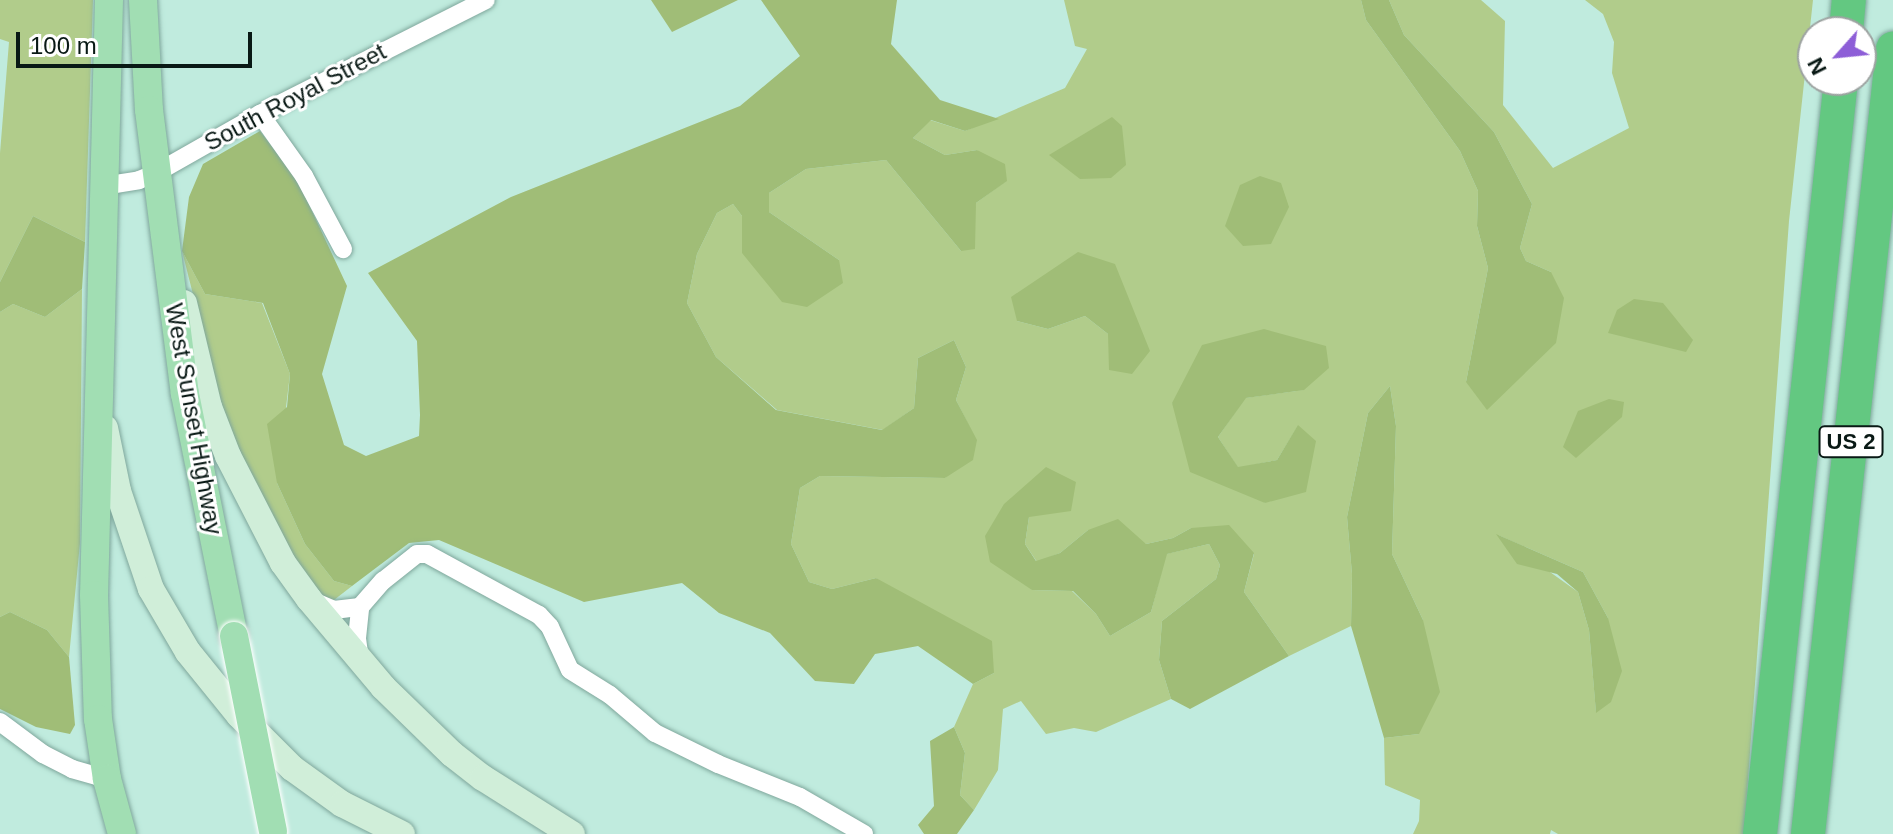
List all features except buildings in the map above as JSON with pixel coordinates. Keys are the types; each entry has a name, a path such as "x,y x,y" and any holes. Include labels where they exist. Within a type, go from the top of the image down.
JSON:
{"highway":[{"name":"US 2","path":"1808,834 1893,49"},
{"name":"US 2","path":"1760,834 1839,96"}],"main road":[{"path":"109,0 103,186 96,683 107,779 122,834"},
{"name":"West Sunset Highway","path":"143,0 149,110 185,394 273,833"},
{"path":"160,206 214,419 254,511 283,563 361,661 452,754 493,786 572,834"},
{"path":"99,401 118,491 151,589 188,652 239,715 292,768 342,804 402,834"}],"street":[{"name":"South Royal Street","path":"103,186 139,180 156,173 260,114 486,0"},
{"path":"260,114 304,176 343,249"},
{"path":"361,661 357,638 360,607 383,581 420,553 482,581 539,615 550,627 570,670 610,695 655,733 708,760 800,797 864,834"},
{"path":"309,599 334,610 360,607"},
{"path":"0,722 43,754 72,769 107,779"}],"green space":[{"path":"0,0 93,0 85,242 33,216 0,282 0,153 9,42 0,39"},
{"path":"651,0 738,0 672,32"},
{"path":"761,0 897,0 891,44 940,100 999,119 965,131 931,120 913,138 945,155 977,150 1005,164 1007,181 976,203 975,249 961,251 886,160 806,169 769,193 769,212 839,260 843,283 807,307 782,302 742,253 742,216 733,204 717,213 697,254 687,303 716,357 776,410 882,430 914,408 918,358 954,340 966,367 956,400 977,440 973,460 945,478 820,476 800,488 791,544 809,582 832,589 876,578 992,641 994,673 973,684 918,646 875,654 854,684 815,681 770,633 719,613 682,583 584,602 439,540 409,543 352,586 334,581 305,544 277,483 267,424 287,407 290,374 263,303 205,294 182,251 189,197 203,164 260,131 297,179 347,286 322,374 344,445 366,456 419,436 420,415 417,341 368,273 511,197 740,106 800,56"},
{"path":"1064,0 1361,0 1366,20 1460,151 1478,191 1477,226 1488,268 1466,382 1551,272 1526,261 1520,248 1532,204 1494,132 1404,35 1389,0 1481,0 1505,21 1503,105 1553,168 1629,128 1612,73 1614,42 1603,14 1585,0 1813,0 1811,16 1797,16 1797,96 1803,96 1789,221 1744,834 1558,834 1551,830 1550,834 1413,834 1419,821 1420,800 1385,785 1384,738 1419,734 1423,620 1392,554 1396,426 1390,386 1368,413 1347,517 1352,574 1351,626 1289,656 1244,592 1254,554 1191,528 1173,538 1146,544 1088,530 1060,553 1037,562 1025,544 1029,517 1004,504 1032,590 1072,591 1096,614 1110,636 1151,612 1166,554 1209,544 1220,565 1216,579 1162,621 1159,660 1171,699 1096,732 1074,728 1046,734 1021,701 1003,709 998,770 974,810 960,795 965,753 954,727 973,684 994,673 876,578 832,589 809,582 791,544 800,488 820,476 945,478 976,440 956,400 966,367 954,340 918,358 914,408 883,430 777,410 716,357 687,303 697,254 717,213 733,204 742,216 742,253 839,260 769,212 769,193 806,169 886,160 961,251 976,203 1006,181 977,150 945,155 913,138 930,120 965,131 1065,88 1087,49 1075,46","holes":["1115,264 1108,334 1085,316 1048,329 1017,321","1304,390 1245,398 1218,437 1238,468 1277,460 1298,426 1265,503 1172,403","1498,535 1583,572 1608,618 1596,712 1589,630 1578,592"]},
{"path":"1361,0 1389,0 1404,35 1494,132 1532,204 1520,248 1526,261 1551,272 1564,298 1556,343 1487,410 1466,382 1488,268 1477,226 1478,191 1460,151 1366,20"},
{"path":"1112,117 1122,126 1126,165 1111,178 1080,179 1049,155"},
{"path":"1260,176 1281,183 1289,207 1271,244 1243,246 1225,226 1240,185"},
{"path":"33,216 85,242 82,289 45,317 13,304 0,312 0,282"},
{"path":"182,251 205,294 262,303 290,374 277,483 305,544 334,581 352,586 334,600 319,598 272,524 228,432"},
{"path":"1078,252 1115,264 1150,351 1132,374 1109,370 1108,334 1085,316 1048,329 1017,321 1011,297"},
{"path":"82,289 80,543 69,657 47,630 10,612 0,617 0,312 13,304 45,317"},
{"path":"1634,299 1663,303 1693,340 1686,352 1608,333 1617,310"},
{"path":"1264,329 1326,346 1329,368 1304,390 1246,398 1218,437 1238,467 1277,460 1298,425 1316,441 1306,492 1265,503 1190,472 1172,403 1202,345"},
{"path":"1390,386 1396,426 1392,554 1423,620 1440,692 1419,734 1384,738 1351,626 1352,574 1347,517 1368,413"},
{"path":"1609,399 1624,402 1622,417 1576,458 1563,447 1578,411"},
{"path":"1046,467 1076,482 1071,511 1029,517 1025,544 1036,561 1060,553 1088,530 1118,519 1146,544 1173,538 1191,528 1229,525 1254,553 1244,592 1289,656 1190,709 1171,699 1159,660 1162,621 1216,579 1220,565 1209,544 1167,554 1151,612 1110,636 1096,614 1073,591 1032,590 990,562 985,536 1004,504"},
{"path":"1496,534 1583,572 1608,618 1622,671 1611,702 1596,713 1589,630 1578,592 1557,574 1517,564"},
{"path":"10,612 47,630 69,657 75,725 70,734 36,727 0,709 0,617"},
{"path":"954,727 965,753 960,795 974,810 957,834 924,834 918,825 934,806 930,741"}]}
